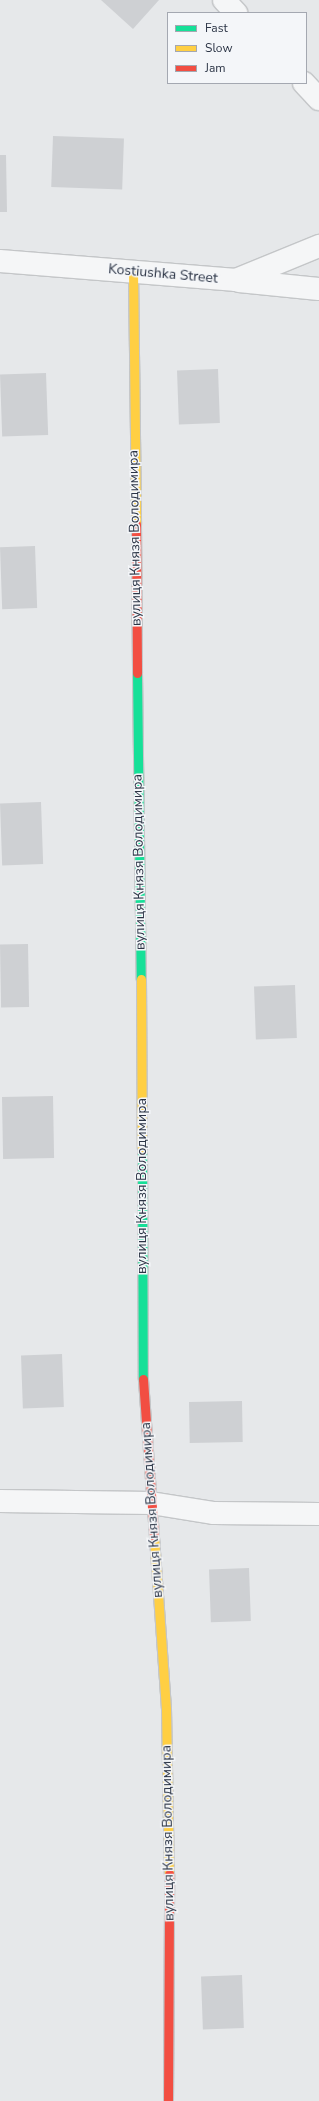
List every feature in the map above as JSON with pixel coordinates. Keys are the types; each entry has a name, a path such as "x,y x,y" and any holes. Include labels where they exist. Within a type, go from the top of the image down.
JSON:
{"street":[{"path":"224,0 235,12"},
{"path":"305,84 319,99"},
{"name":"Kostiushka Street","path":"0,261 236,280 319,246"},
{"name":"вулиця Князя Володимира","path":"133,271 142,1098 140,1356 166,1708 170,1920 168,2101"},
{"path":"236,280 319,289"},
{"path":"0,1501 151,1503 214,1513 319,1514"}],"building":[{"path":"101,0 159,0 133,29"},
{"path":"53,136 124,138 122,189 51,187"},
{"path":"0,155 6,155 7,212 0,212"},
{"path":"218,369 220,423 179,424 177,370"},
{"path":"46,373 48,435 2,437 0,375"},
{"path":"35,546 37,608 2,609 0,547"},
{"path":"41,802 43,864 2,865 0,803"},
{"path":"0,944 28,944 29,1007 1,1007"},
{"path":"295,985 297,1038 256,1039 254,986"},
{"path":"53,1096 54,1158 3,1159 2,1097"},
{"path":"62,1354 64,1407 23,1408 21,1355"},
{"path":"242,1401 243,1442 190,1443 189,1402"},
{"path":"249,1568 251,1621 211,1622 209,1569"},
{"path":"242,1975 244,2028 203,2029 201,1976"}],"traffic: fast":[{"path":"137,673 141,979"},
{"path":"142,1148 143,1379"}],"traffic: slow":[{"path":"133,271 136,524"},
{"path":"141,979 142,1148"},
{"path":"154,1537 166,1709 169,1874"}],"traffic: jam":[{"path":"136,524 137,673"},
{"path":"143,1379 154,1537"},
{"path":"168,2101 169,1874"}]}
